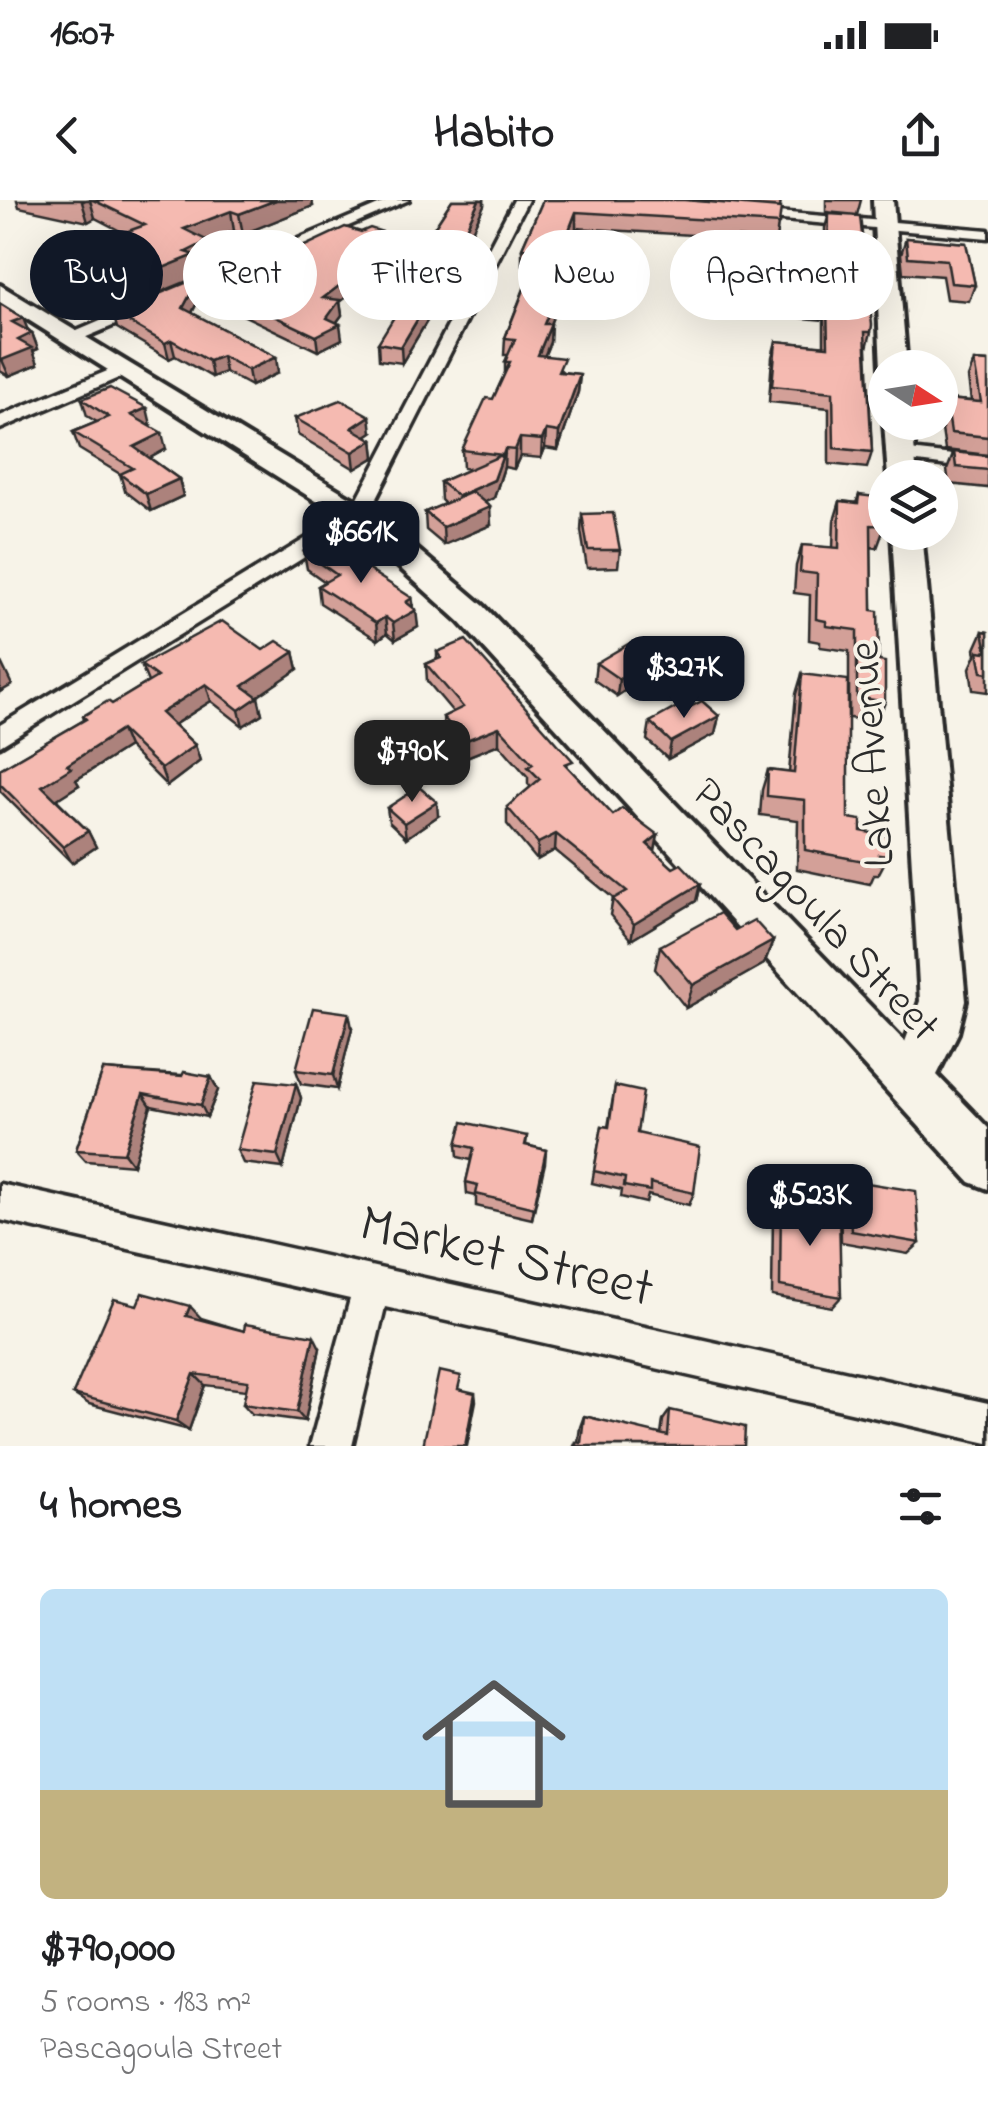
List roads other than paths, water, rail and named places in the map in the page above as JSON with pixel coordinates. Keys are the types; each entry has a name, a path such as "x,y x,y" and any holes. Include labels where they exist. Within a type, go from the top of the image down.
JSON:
{"street":[{"path":"173,295 402,200"},
{"path":"0,737 359,515 521,200"},
{"path":"883,200 893,350"},
{"path":"729,212 988,234"},
{"name":"Pascagoula Street","path":"0,292 359,515 416,561 472,614 988,1164"},
{"path":"71,336 111,320"},
{"path":"0,423 124,369"},
{"path":"958,465 988,465"},
{"name":"Lake Avenue","path":"906,1078 926,1056 938,1030 943,1001 908,550"},
{"name":"Market Street","path":"0,1202 988,1424"},
{"path":"331,1446 372,1285"}]}
